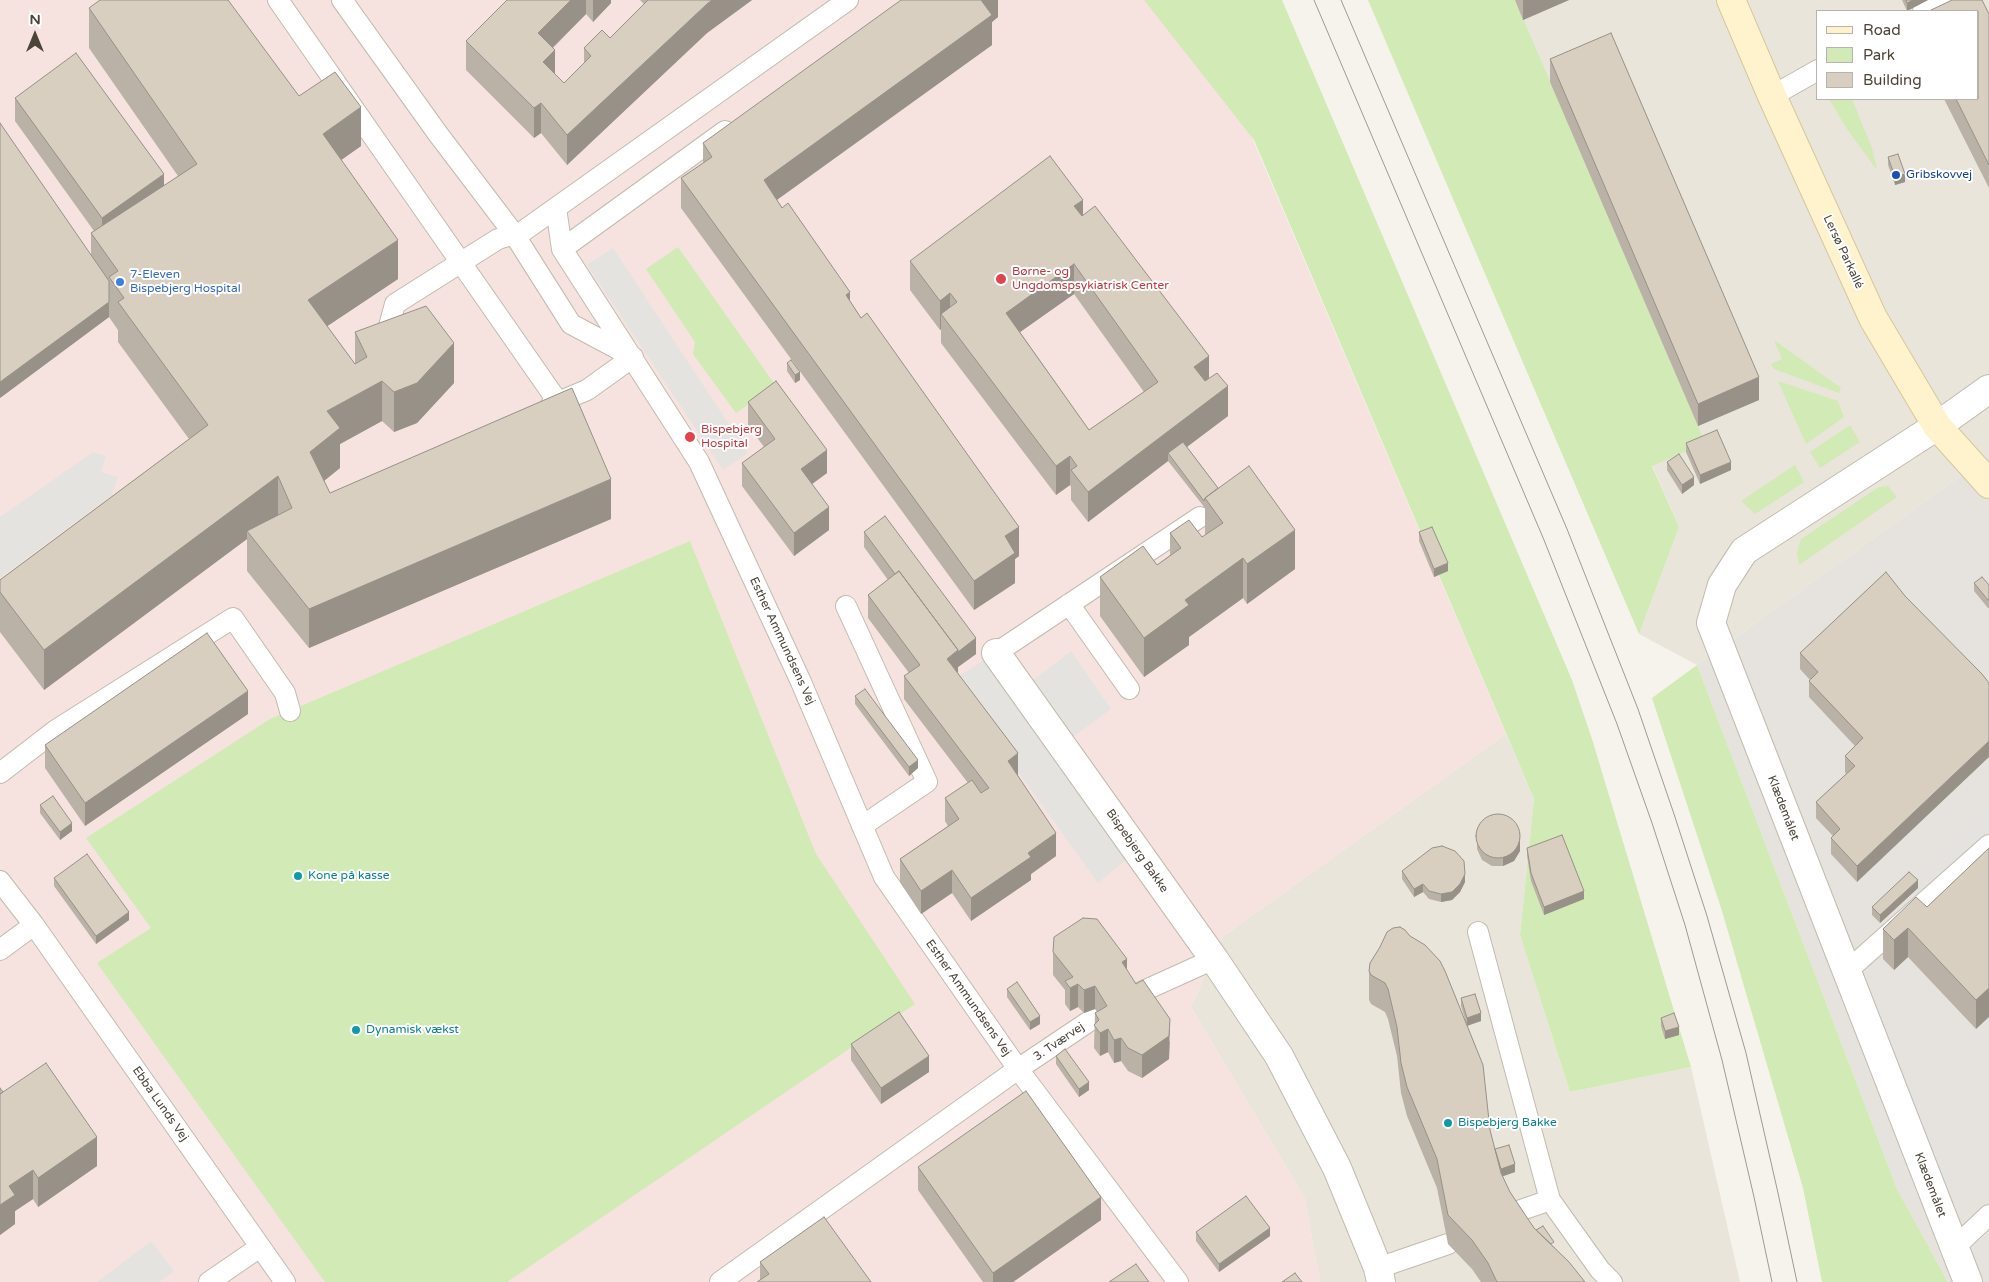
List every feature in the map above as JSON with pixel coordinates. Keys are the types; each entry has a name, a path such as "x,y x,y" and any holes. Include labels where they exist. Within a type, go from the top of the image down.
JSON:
{"street":[{"name":"Lersø Parkallé","path":"1732,0 1772,96 1873,318 1937,426 1989,484"},
{"path":"1937,426 1989,389"},
{"name":"Klædemålet","path":"1937,426 1744,550 1722,585 1710,623 1968,1282"},
{"name":"Bispebjerg Bakke","path":"996,653 1214,959 1279,1056 1337,1168 1380,1275"}],"lane":[{"path":"278,0 558,402"},
{"path":"342,0 438,134 514,234 571,324 633,357 587,390 532,413"},
{"path":"385,341 395,304 498,239 522,232 848,0"},
{"path":"1925,10 1943,0"},
{"path":"1772,96 1816,71"},
{"path":"562,248 738,121"},
{"name":"Esther Ammundsens Vej","path":"556,208 562,248 699,462 801,682 884,877 1018,1069 1178,1282"},
{"path":"996,653 1200,517"},
{"path":"1069,604 1129,689"},
{"path":"846,606 927,782 862,826"},
{"path":"0,773 56,730 233,618 284,693 290,711"},
{"path":"1846,972 1989,845"},
{"name":"Ebba Lunds Vej","path":"0,881 34,925 285,1282"},
{"path":"0,950 34,925"},
{"path":"1478,932 1550,1200 1600,1270 1612,1282"},
{"path":"1130,997 1214,959"},
{"name":"3. Tværvej","path":"1018,1069 1100,1014"},
{"name":"Esther Ammundsens Vej","path":"720,1282 1018,1069"},
{"path":"1507,1215 1550,1200"},
{"path":"1954,1248 1989,1215"},
{"name":"Bispebjerg Bakke","path":"1380,1275 1448,1244"},
{"path":"209,1282 260,1247"}],"shaded area":[{"name":"Bispebjerg Hospital","path":"0,0 1188,0 1253,140 1506,734 1222,937 1191,1007 1305,1199 1320,1282 0,1282"},
{"path":"1452,0 1989,0 1989,456 1697,665 1639,634 1679,527"},
{"path":"613,248 748,453 723,470 587,265"},
{"path":"93,452 106,456 101,472 118,477 112,495 0,578 0,517"},
{"path":"1989,456 1989,1282 1948,1282 1897,1189 1697,665"},
{"path":"1071,651 1111,709 1062,745 1137,851 1098,883 952,680 996,653 1022,689"},
{"path":"1506,734 1534,799 1520,935 1570,1092 1691,1067 1740,1282 1320,1282 1305,1199 1191,1007 1222,937"},
{"path":"1989,805 1989,829 1923,890 1909,880"},
{"path":"1868,979 1960,1199 1953,1202 1861,982"},
{"path":"151,1241 174,1271 160,1282 97,1282"}],"green space":[{"path":"1144,0 1282,0 1572,680 1592,739 1691,1067 1570,1092 1520,935 1534,799 1254,140"},
{"path":"1368,0 1515,0 1698,426 1705,443 1652,466 1679,527 1639,634"},
{"path":"1830,100 1852,100 1872,148 1877,170 1847,129"},
{"path":"678,247 776,386 736,413 693,354 695,342 646,269"},
{"path":"1774,340 1841,388 1839,393 1774,369 1771,364 1782,359"},
{"path":"1778,381 1838,401 1844,417 1806,444"},
{"path":"1850,425 1860,442 1820,468 1810,452"},
{"path":"1795,465 1804,482 1755,514 1741,501"},
{"path":"1888,486 1897,497 1799,565 1797,553 1801,539 1879,487"},
{"path":"690,541 816,854 915,1004 507,1282 325,1282 97,963 151,928 86,838 270,719"},
{"path":"1697,665 1897,1189 1948,1282 1822,1282 1803,1188 1722,911 1652,698"}],"building":[{"path":"100,0 228,0 299,96 335,72 361,107 323,134 398,240 308,300 355,364 367,357 355,332 426,306 454,343 417,383 394,392 382,381 327,411 340,428 310,452 330,493 572,388 611,479 309,609 247,531 292,508 278,476 44,650 0,592 0,580 208,425 118,302 124,298 109,277 118,271 91,233 197,164 89,8"},
{"path":"507,0 571,0 538,33 555,50 543,62 564,83 591,56 584,48 602,30 610,38 648,0 712,0 567,135 541,103 534,108 466,41"},
{"path":"901,0 981,0 992,15 764,180 782,208 788,203 850,292 846,295 861,318 867,313 1019,527 1005,536 1015,553 974,581 681,178 712,157 703,143"},
{"path":"1952,0 1982,0 1989,14 1989,165 1956,100 1979,100 1979,10 1931,10"},
{"path":"1611,33 1759,377 1698,404 1550,59"},
{"path":"76,53 164,174 102,218 15,98"},
{"path":"0,123 109,281 109,302 0,382"},
{"path":"1898,154 1905,174 1895,177 1888,157"},
{"path":"1050,156 1083,200 1074,206 1082,216 1095,206 1209,356 1194,367 1205,381 1217,373 1228,386 1088,492 1071,470 1077,466 1070,456 1056,466 941,314 957,302 950,293 940,301 910,261","holes":["1074,264 1158,382 1089,430 1006,313"]},
{"path":"791,360 800,372 795,375 787,363"},
{"path":"776,381 827,450 801,469 829,507 794,533 742,463 775,439 748,402"},
{"path":"1717,430 1731,462 1700,475 1686,443"},
{"path":"1183,442 1218,488 1205,498 1204,501 1168,453"},
{"path":"1679,454 1694,477 1682,485 1667,462"},
{"path":"1249,466 1295,530 1247,564 1243,558 1185,600 1189,605 1144,638 1100,577 1143,546 1157,565 1181,548 1170,533 1189,520 1202,537 1223,523 1205,498"},
{"path":"885,516 976,638 958,652 899,571 895,574 864,532"},
{"path":"1432,527 1448,563 1434,569 1419,532"},
{"path":"899,571 958,650 947,659 1018,753 1008,761 1056,833 1028,853 1031,857 971,898 952,870 921,891 900,859 959,819 945,798 972,780 981,793 989,788 904,676 920,665 868,595"},
{"path":"1886,572 1905,596 1989,683 1989,741 1857,866 1831,838 1840,829 1816,802 1855,766 1845,756 1863,738 1809,681 1818,672 1800,653"},
{"path":"1982,577 1989,585 1989,600 1974,583"},
{"path":"207,633 248,691 85,803 45,745"},
{"path":"865,689 918,760 909,767 855,696"},
{"path":"53,796 72,823 60,832 40,805"},
{"path":"1498,814 1510,818 1516,824 1520,836 1516,848 1510,854 1498,858 1486,854 1480,848 1476,836 1480,824 1486,818"},
{"path":"1562,835 1584,891 1544,907 1531,873 1527,848"},
{"path":"1442,846 1455,851 1464,861 1465,874 1460,884 1452,892 1441,894 1429,891 1423,884 1414,889 1402,871 1432,848"},
{"path":"1989,848 1989,988 1976,1000 1908,928 1894,940 1883,929 1916,897 1927,907"},
{"path":"87,854 129,912 96,936 54,878"},
{"path":"1909,872 1918,880 1880,915 1872,907"},
{"path":"1083,918 1097,919 1127,959 1122,962 1136,984 1143,980 1170,1019 1169,1036 1142,1055 1128,1048 1121,1038 1114,1040 1108,1029 1100,1033 1094,1025 1099,1020 1095,1013 1107,1006 1095,986 1084,990 1078,984 1070,988 1065,981 1073,977 1053,952 1054,937"},
{"name":"Bispebjerg Bakke","path":"1400,927 1425,945 1440,961 1445,971 1483,1065 1490,1130 1501,1173 1510,1192 1534,1228 1569,1262 1585,1282 1497,1282 1488,1263 1472,1240 1448,1215 1437,1159 1407,1087 1401,1063 1397,1027 1388,989 1385,983 1371,975 1369,971 1370,963 1387,932 1393,928"},
{"path":"1017,982 1040,1016 1030,1022 1007,989"},
{"path":"1475,994 1481,1013 1467,1018 1461,998"},
{"path":"899,1012 929,1056 881,1088 851,1044"},
{"path":"1674,1013 1679,1027 1665,1031 1661,1018"},
{"path":"1065,1049 1089,1082 1079,1089 1056,1056"},
{"path":"46,1063 97,1137 38,1178 33,1170 9,1186 15,1195 0,1205 0,1094"},
{"path":"1026,1091 1101,1197 993,1273 918,1167"},
{"path":"1509,1145 1515,1164 1501,1169 1495,1149"},
{"path":"1246,1196 1270,1228 1219,1264 1196,1232"},
{"path":"824,1217 871,1282 757,1282 769,1274 760,1262"},
{"path":"1543,1226 1554,1242 1551,1244 1536,1230"},
{"path":"1136,1264 1149,1282 1109,1282"},
{"path":"1295,1273 1302,1282 1282,1282"}],"tram line":[{"path":"1314,0 1544,540 1617,724 1685,925 1722,1060 1772,1282"},
{"path":"1341,0 1567,529 1638,709 1707,916 1746,1053 1797,1282"}],"place":[{"name":"Gribskovvej","path":"1896,175"},
{"name":"Børne- og Ungdomspsykiatrisk Center","path":"1001,279"},
{"name":"7-Eleven Bispebjerg Hospital","path":"120,282"},
{"name":"Bispebjerg Hospital","path":"690,437"},
{"name":"Kone på kasse","path":"298,876"},
{"name":"Dynamisk vækst","path":"356,1030"},
{"name":"Bispebjerg Bakke","path":"1448,1123"}]}
